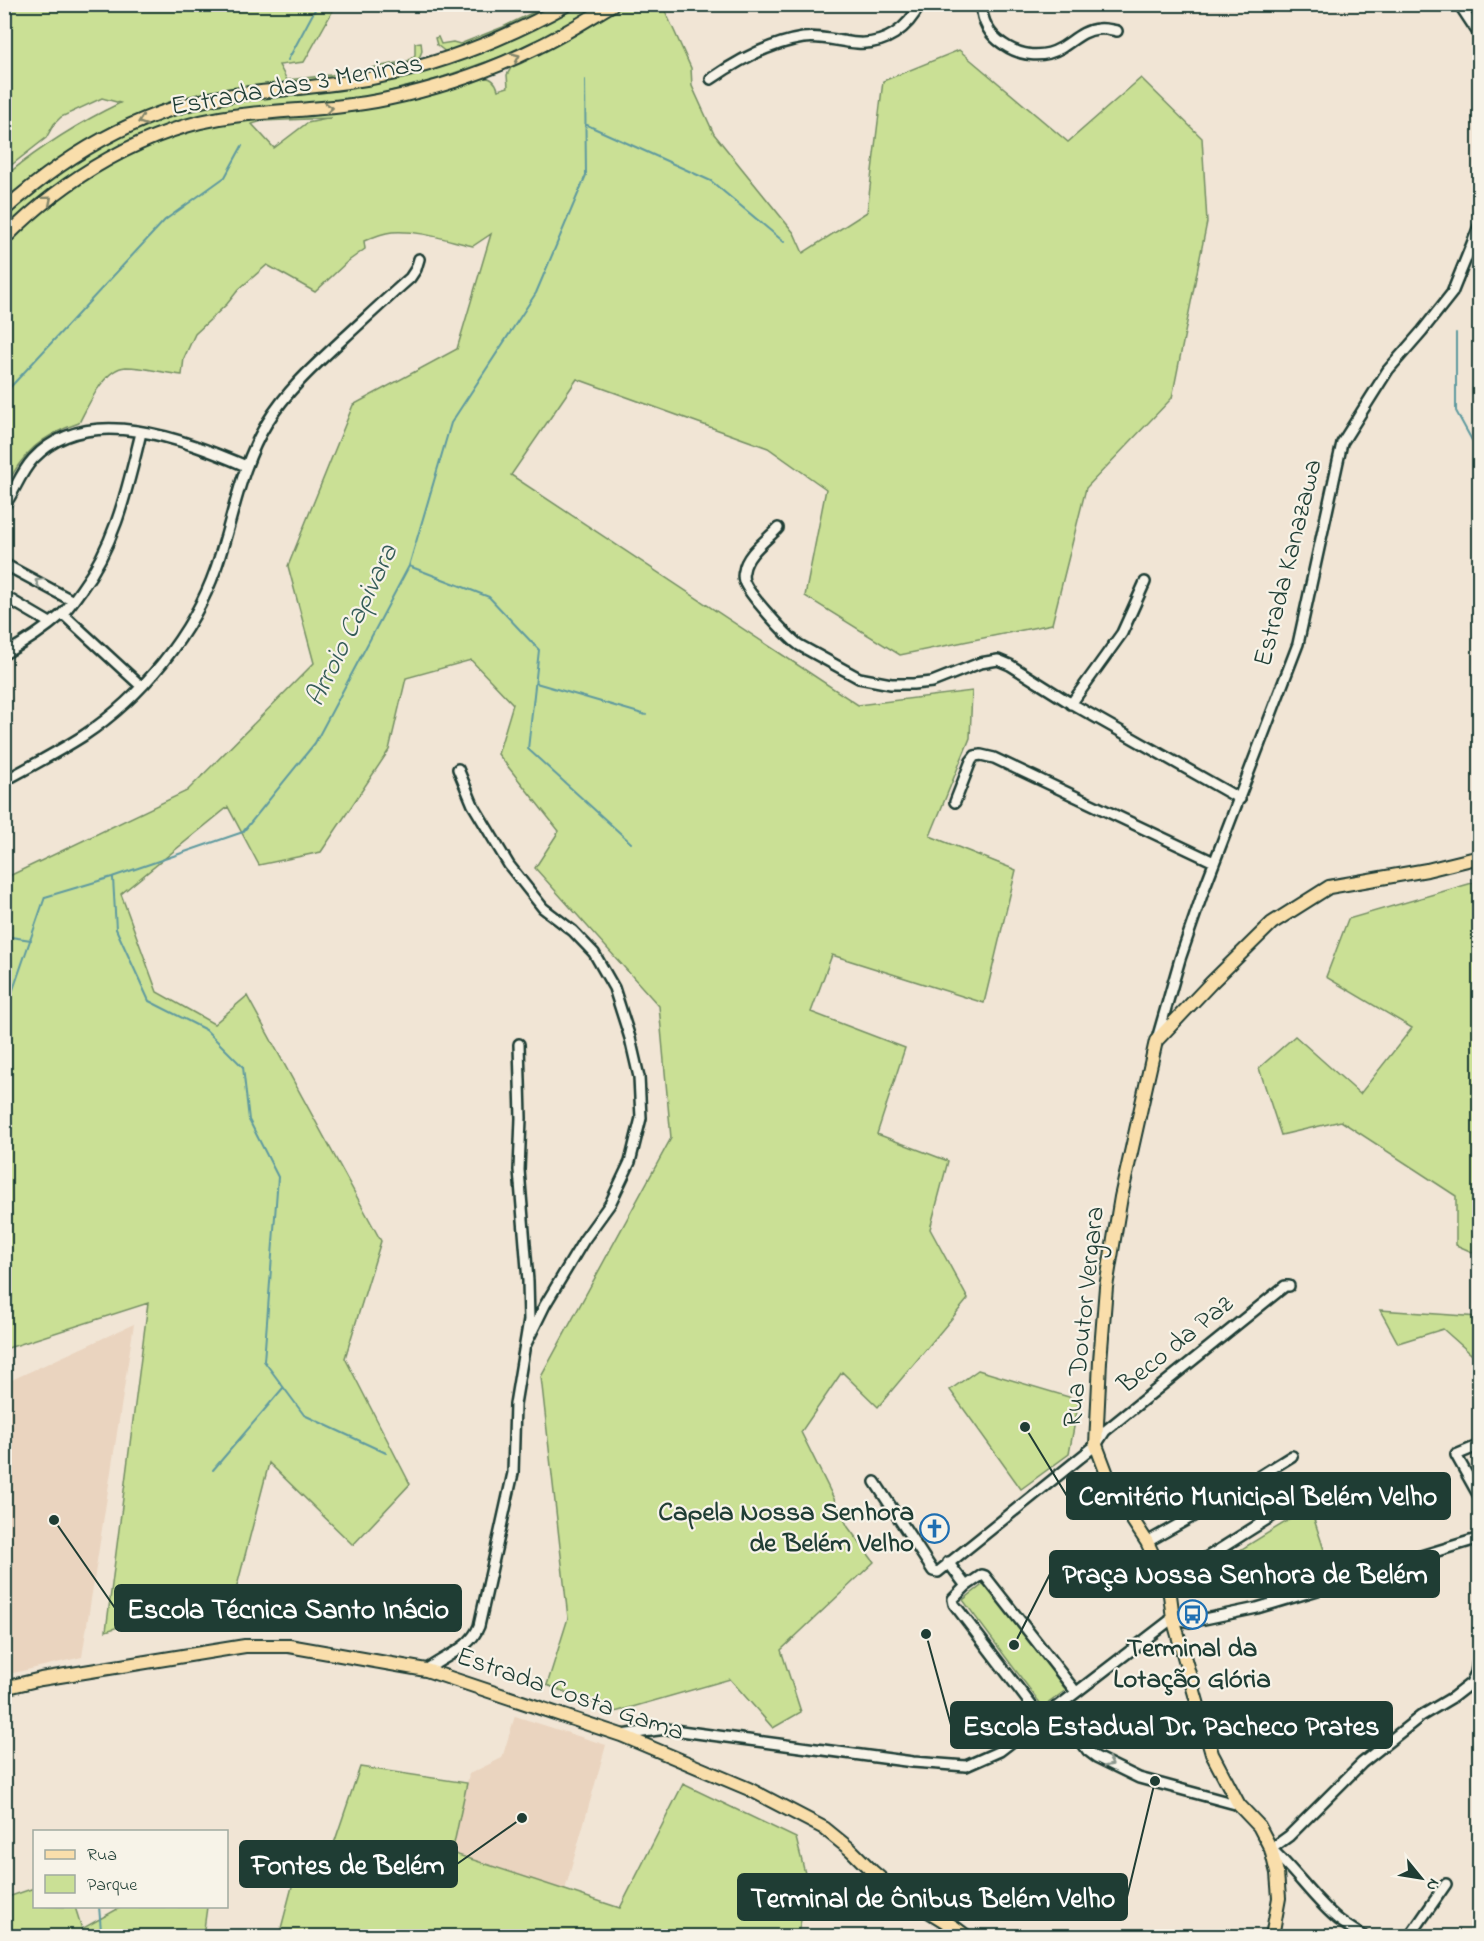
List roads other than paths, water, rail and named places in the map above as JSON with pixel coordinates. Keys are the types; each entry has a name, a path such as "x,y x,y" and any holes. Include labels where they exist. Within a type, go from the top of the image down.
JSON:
{"main road":[{"name":"Estrada das 3 Meninas","path":"4,210 49,172 82,151 132,124 181,106 232,95 362,80 402,71 466,52 508,36 568,4"},
{"name":"Estrada das 3 Meninas","path":"4,239 36,209 78,177 109,159 164,134 232,116 345,107 421,91 475,74 512,59 540,46 613,4"},
{"path":"1156,1041 1210,983 1272,923 1329,887 1427,870 1479,857"},
{"name":"Rua Doutor Vergara","path":"1156,1041 1122,1197 1106,1287 1096,1444 1113,1490 1147,1542 1166,1583 1173,1618 1212,1754 1239,1805 1259,1826 1271,1849 1277,1873 1279,1898 1272,1936"},
{"name":"Estrada Costa Gama","path":"4,1688 40,1679 245,1646 289,1646 426,1670 621,1735 666,1752 749,1789 824,1828 894,1890 966,1936"}],"street":[{"path":"711,79 728,67 786,42 801,38 823,37 858,43 882,40 903,28 920,4"},
{"path":"981,4 982,19 991,34 1007,48 1025,54 1045,55 1079,35 1098,29 1117,31"},
{"path":"1459,4 1479,36"},
{"name":"Estrada Kanazawa","path":"1156,1041 1180,958 1214,862 1298,644 1342,443 1388,370 1452,293 1479,224"},
{"path":"4,781 84,735 117,710 141,687 182,634 209,586 225,541 246,466 267,423 294,386 314,365 410,278 419,260"},
{"path":"4,506 33,459 56,441 85,430 101,428 166,437 202,448 246,466"},
{"path":"4,654 27,641 63,614 96,568 115,531 141,433"},
{"path":"778,528 749,557 744,570 744,581 790,638 799,645 859,678 891,684 932,682 980,663 998,660 1240,799"},
{"path":"4,564 73,601"},
{"path":"1071,704 1122,633 1145,582"},
{"path":"4,596 50,623"},
{"path":"63,614 141,687"},
{"path":"956,802 975,756 994,758 1214,862"},
{"path":"458,769 473,805 509,865 543,908 573,931 594,953 614,988 630,1038 639,1077 641,1118 630,1161 610,1204 545,1305 525,1346"},
{"path":"426,1670 440,1659 468,1644 475,1637 513,1473 515,1404 529,1310 519,1181 521,1118 519,1044"},
{"name":"Beco da Paz","path":"948,1562 1096,1444 1105,1431 1285,1286 1289,1286"},
{"path":"1479,1445 1456,1455 1479,1498"},
{"path":"1147,1542 1215,1504 1292,1456"},
{"path":"875,1482 933,1571 938,1572 948,1562 966,1586"},
{"path":"1166,1583 1320,1486"},
{"path":"621,1735 666,1729 913,1762 966,1766 1000,1751 1173,1618 1190,1622 1257,1608 1479,1538"},
{"path":"1041,1718 954,1604 953,1599 966,1586 982,1575 985,1576 1076,1692"},
{"path":"1363,1936 1338,1919 1296,1872 1271,1849 1289,1836 1362,1763 1421,1716 1472,1683 1476,1673 1479,1649"},
{"path":"1056,1707 1088,1751 1096,1757 1139,1778 1239,1805"},
{"path":"1410,1936 1446,1884"}],"waterway":[{"path":"288,60 318,4"},
{"name":"Arroio Capivara","path":"4,1016 45,897 112,877 243,832 315,743 409,566 451,423 536,293 586,175 585,80"},
{"path":"587,125 711,181 784,242"},
{"path":"4,394 165,220 225,177 242,146"},
{"path":"1456,333 1456,411 1480,455"},
{"path":"409,566 489,597 539,650 528,749 631,843"},
{"path":"536,683 646,715"},
{"path":"113,878 116,929 149,1001 206,1030 243,1067 249,1120 278,1177 264,1361 304,1415 386,1453"},
{"path":"4,936 31,940"},
{"path":"213,1470 283,1388"},
{"path":"97,1936 101,1931 99,1908"}],"place":[{"name":"Cemitério Municipal Belém Velho","path":"1025,1427"},
{"name":"Escola Técnica Santo Inácio","path":"54,1520"},
{"name":"Capela Nossa Senhora de Belém Velho","path":"935,1529"},
{"name":"Terminal da Lotação Glória","path":"1192,1614"},
{"name":"Escola Estadual Dr. Pacheco Prates","path":"926,1634"},
{"name":"Praça Nossa Senhora de Belém","path":"1014,1645"},
{"name":"Terminal de Ônibus Belém Velho","path":"1155,1781"},
{"name":"Fontes de Belém","path":"522,1818"}]}
